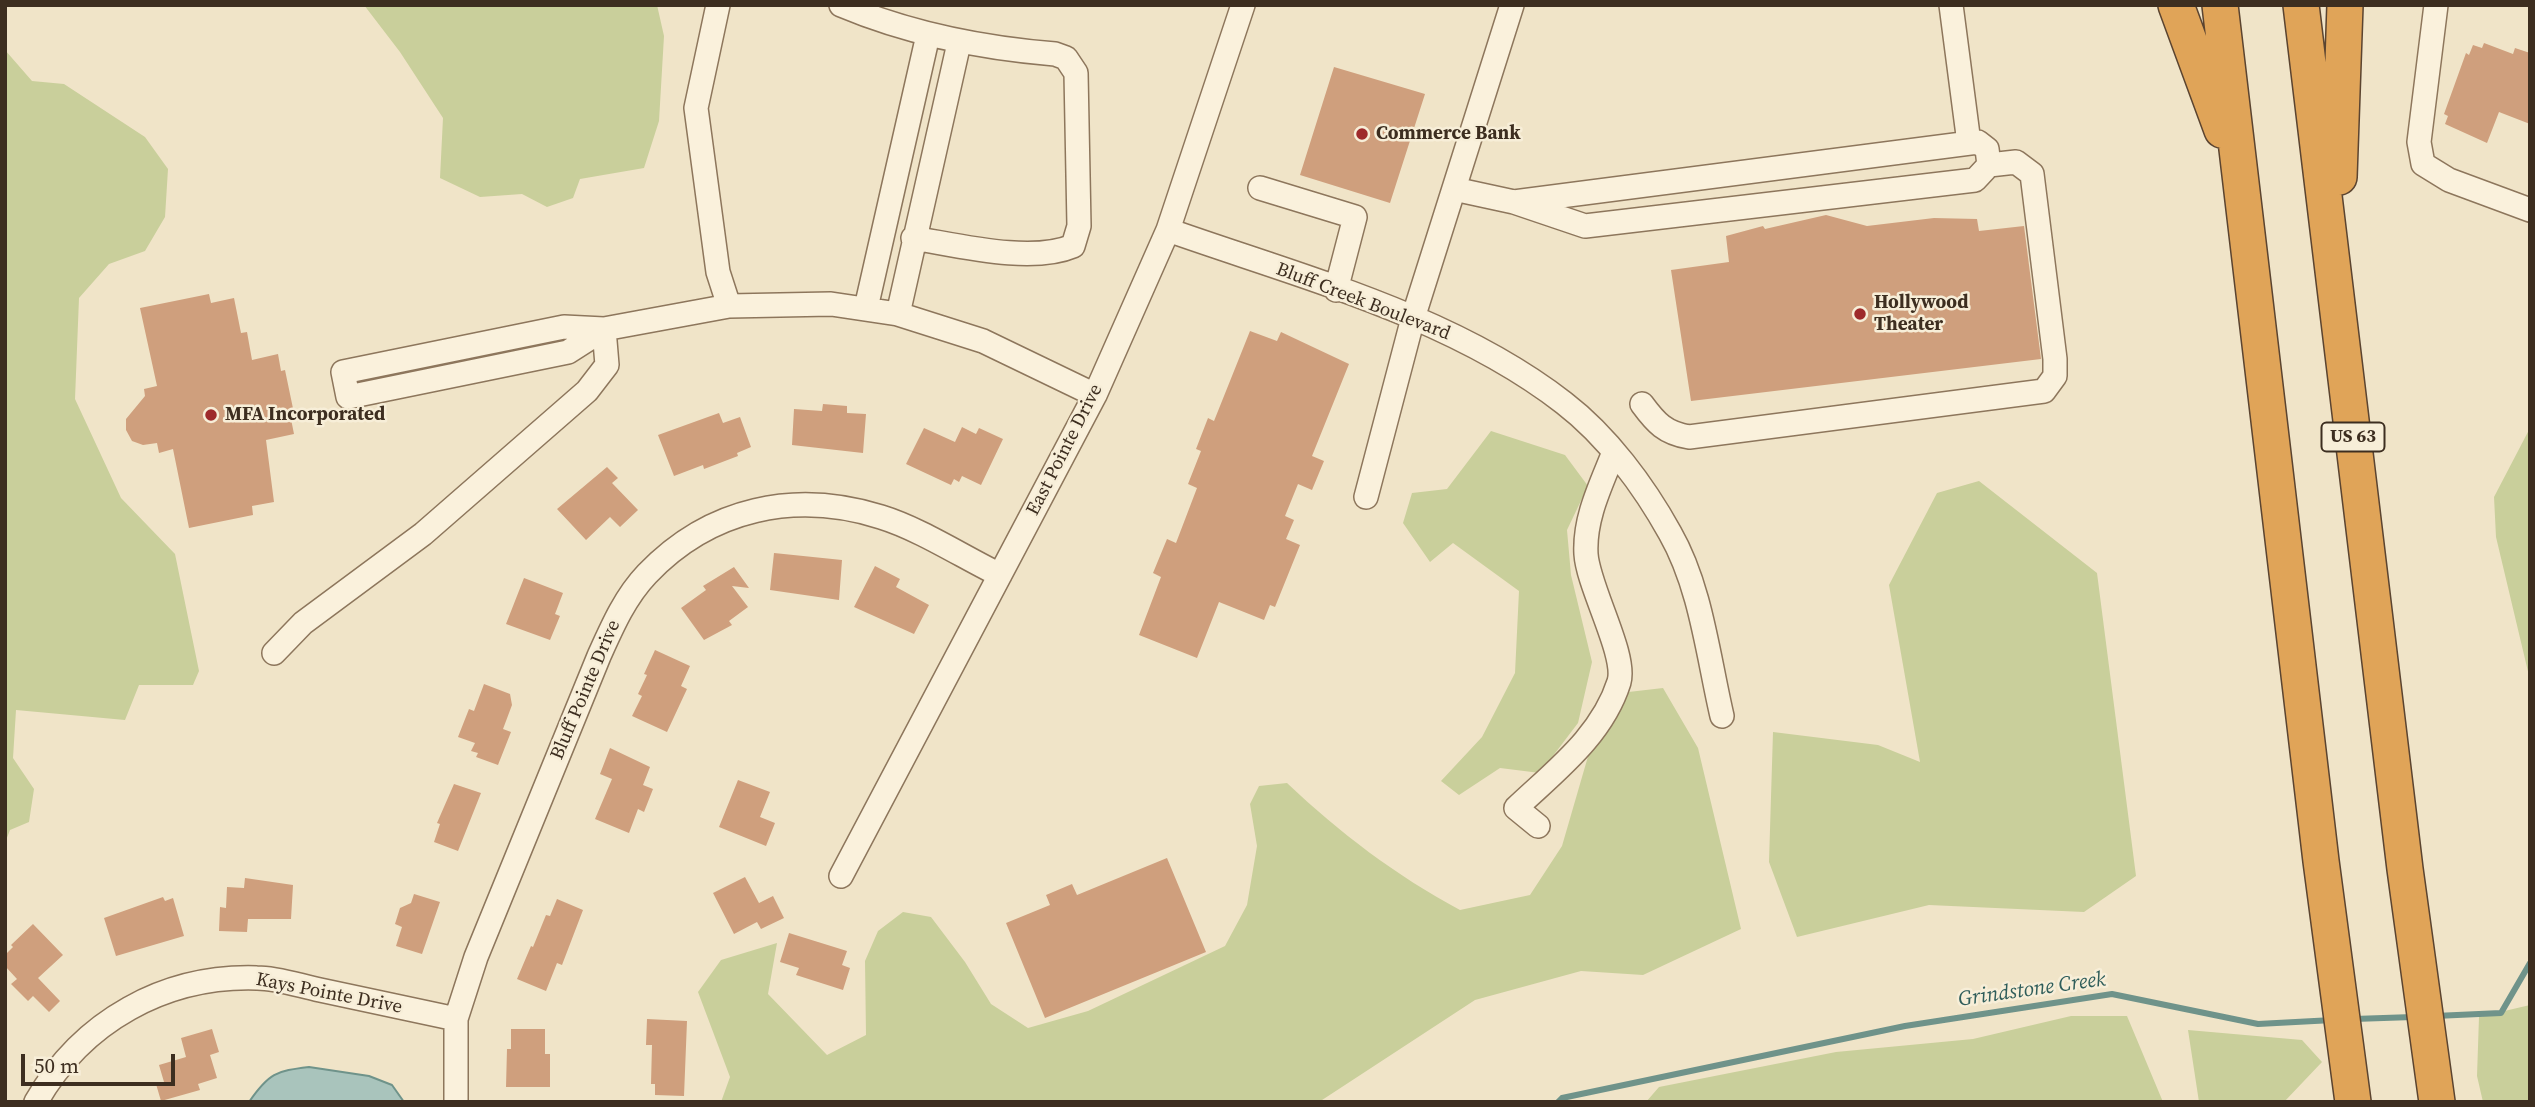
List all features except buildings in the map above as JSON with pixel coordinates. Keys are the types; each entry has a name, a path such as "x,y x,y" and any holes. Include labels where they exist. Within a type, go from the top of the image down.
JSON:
{"highway":[{"path":"2176,5 2241,184"},
{"path":"2220,5 2320,861 2353,1102"},
{"name":"US 63","path":"2301,5 2405,869 2437,1102"},
{"path":"2335,289 2345,5"}],"street":[{"path":"718,5 696,108 718,272 729,306"},
{"path":"841,5 880,22 959,43 1055,54 1066,58 1076,73 1079,226 1073,246 1057,253 983,250 913,238"},
{"name":"East Pointe Drive","path":"841,876 1095,395 1168,230 1243,5"},
{"path":"1366,497 1413,318 1512,5"},
{"path":"1951,5 1969,143"},
{"path":"2436,5 2418,142 2423,164 2449,180 2530,210"},
{"path":"866,308 928,35"},
{"path":"898,314 959,43"},
{"path":"1514,202 1978,142 1987,149 1989,165"},
{"path":"1454,189 1514,202 1585,226 1975,180 1989,165 2016,162 2032,174 2055,359 2055,376 2044,391 1689,437 1672,434 1657,425 1642,404"},
{"path":"1260,188 1355,217 1336,290"},
{"name":"Bluff Creek Boulevard","path":"1168,230 1413,318 1494,356 1565,403 1614,452 1671,534 1693,590 1722,716"},
{"path":"604,329 568,352 348,397 343,372 564,327 604,329 729,306 831,304 898,314 983,341 1095,395"},
{"path":"274,653 303,623 423,534 587,391 607,365 604,329"},
{"path":"1538,826 1516,808 1588,740 1620,679 1616,651 1586,557 1586,534 1592,507 1614,452"},
{"name":"Bluff Pointe Drive","path":"456,1102 456,1019 476,957 618,614 646,575 683,541 722,521 774,505 830,504 883,518 1000,575"},
{"name":"Kays Pointe Drive","path":"36,1102 60,1065 82,1041 107,1021 170,989 210,980 260,978 456,1019"}],"green space":[{"path":"364,5 657,5 664,36 659,121 644,168 580,179 573,198 547,207 522,194 480,197 440,178 443,118 400,52"},
{"path":"5,50 32,81 64,84 145,137 168,169 165,217 145,251 109,264 79,298 75,399 121,498 175,554 199,671 193,685 139,685 125,720 16,710 13,758 34,789 29,822 10,830 5,843"},
{"path":"2530,428 2530,680 2496,537 2494,497"},
{"path":"1491,431 1565,455 1588,486 1567,530 1571,575 1592,662 1578,723 1540,773 1500,768 1459,795 1441,781 1482,737 1515,673 1519,591 1453,543 1430,562 1403,523 1412,493 1447,489"},
{"path":"1979,481 2097,573 2136,876 2084,912 1929,905 1797,937 1769,862 1773,732 1878,745 1920,762 1889,585 1937,493"},
{"path":"1663,688 1698,748 1741,929 1643,975 1581,971 1475,1000 1319,1102 721,1102 730,1077 698,992 721,960 777,943 768,994 827,1055 866,1035 865,961 878,931 903,912 931,917 965,962 991,1004 1028,1028 1088,1011 1225,946 1247,905 1257,846 1250,804 1259,786 1287,783 1369,852 1460,910 1530,895 1562,846 1589,753 1620,693"},
{"path":"2530,1005 2530,1102 2483,1102 2477,1076 2479,1017"},
{"path":"2071,1016 2127,1016 2163,1102 1646,1102 1659,1087 1836,1052 1973,1039"},
{"path":"2188,1030 2302,1040 2322,1062 2284,1102 2199,1102"}],"water":[{"path":"309,1067 369,1076 392,1085 404,1102 249,1102 274,1075"}],"waterway":[{"name":"Grindstone Creek","path":"2435,1016 2501,1013 2530,963"},
{"name":"Grindstone Creek","path":"1558,1102 1562,1098 1905,1026 2112,994 2258,1024 2333,1020"},
{"name":"Grindstone Creek","path":"2354,1019 2413,1017"}],"place":[{"name":"Commerce Bank","path":"1362,134"},
{"name":"Hollywood Theater","path":"1860,314"},
{"name":"MFA Incorporated","path":"211,415"}]}
